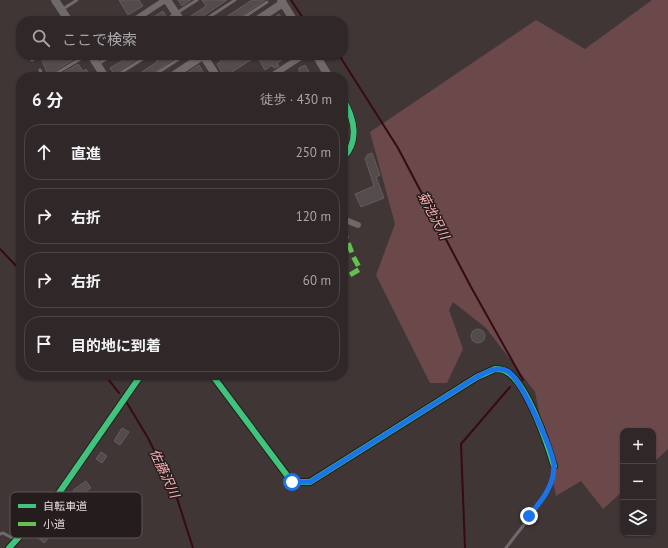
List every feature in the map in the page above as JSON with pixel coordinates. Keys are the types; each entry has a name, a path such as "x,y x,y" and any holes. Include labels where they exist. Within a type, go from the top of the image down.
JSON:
{"street":[{"path":"56,0 65,16"},
{"path":"141,16 166,0 178,16"},
{"path":"263,16 282,2 291,16"},
{"path":"94,60 100,72"},
{"path":"178,72 196,60"},
{"path":"207,60 214,72"},
{"path":"278,72 296,60"},
{"path":"319,60 326,72"},
{"path":"348,108 352,116 354,135 348,150"},
{"path":"348,119 352,116"},
{"path":"348,221 358,225"},
{"path":"216,380 292,482 310,482 477,377 495,369 509,372 517,382 545,439 554,466"},
{"path":"60,492 138,380"},
{"path":"9,548 16,540"}],"lane":[{"path":"61,10 77,0"},
{"path":"172,16 197,0"},
{"path":"211,16 235,0"},
{"path":"246,16 267,2"},
{"path":"58,72 79,60"},
{"path":"97,64 104,60"},
{"path":"122,72 141,60"},
{"path":"159,72 177,60"},
{"path":"506,548 545,496 553,478 554,466"},
{"path":"0,534 3,533 10,537"},
{"path":"12,538 16,540"}],"shaded area":[{"path":"652,0 668,0 668,449 656,460 656,428 620,428 620,494 603,509 581,481 556,496 535,392 486,328 453,302 449,310 463,349 447,383 430,383 376,275 395,224 370,132 536,20 585,49"}],"building":[{"path":"119,0 139,0 143,6 128,15"},
{"path":"178,0 191,0 182,6"},
{"path":"202,0 227,0 203,16 191,16 206,6"},
{"path":"252,0 265,0 241,16 228,16"},
{"path":"163,11 166,16 155,16"},
{"path":"42,60 73,60 53,72 47,72"},
{"path":"124,60 135,60 117,72 113,72 110,68"},
{"path":"156,60 172,60 155,72 142,72 157,62"},
{"path":"220,60 251,60 232,72 221,72 217,64"},
{"path":"259,60 282,60 277,63 279,66 274,68 272,65 265,70"},
{"path":"78,64 83,71 86,69 88,72 64,72"},
{"path":"199,65 203,72 188,72"},
{"path":"305,65 309,72 300,72 299,68"},
{"path":"372,153 380,175 376,177 384,198 361,207 355,194 374,186 365,158 367,155"},
{"path":"475,329 481,329 485,333 485,339 481,343 475,343 471,339 471,333"},
{"path":"122,428 129,432 120,445 114,441"},
{"path":"101,452 107,456 102,463 96,459"},
{"path":"86,481 91,488 84,492 75,492 73,490"},
{"path":"38,538 48,538 44,543"}],"waterway":[{"name":"菊池沢川","path":"291,0 302,16"},
{"name":"菊池沢川","path":"342,60 398,148 471,287 523,380"},
{"name":"佐藤沢川","path":"0,249 16,266"},
{"name":"佐藤沢川","path":"109,380 119,393"},
{"name":"菊池沢川","path":"465,548 461,444 510,387"},
{"name":"佐藤沢川","path":"127,403 148,438 176,495 193,548"}],"marked path":[{"path":"348,242 360,269 348,276"}],"cycle path":[{"path":"348,109 354,129 352,144 348,151"},
{"path":"216,380 292,482 310,482 477,377 495,369 506,371 516,380 530,403 547,443 554,466"},
{"path":"60,492 138,380"},
{"path":"9,548 18,538"}],"route":[{"path":"292,482 310,482 477,377 495,369 502,370 509,372 517,382 528,402 545,439 554,466 553,478 545,496 529,516"}]}
